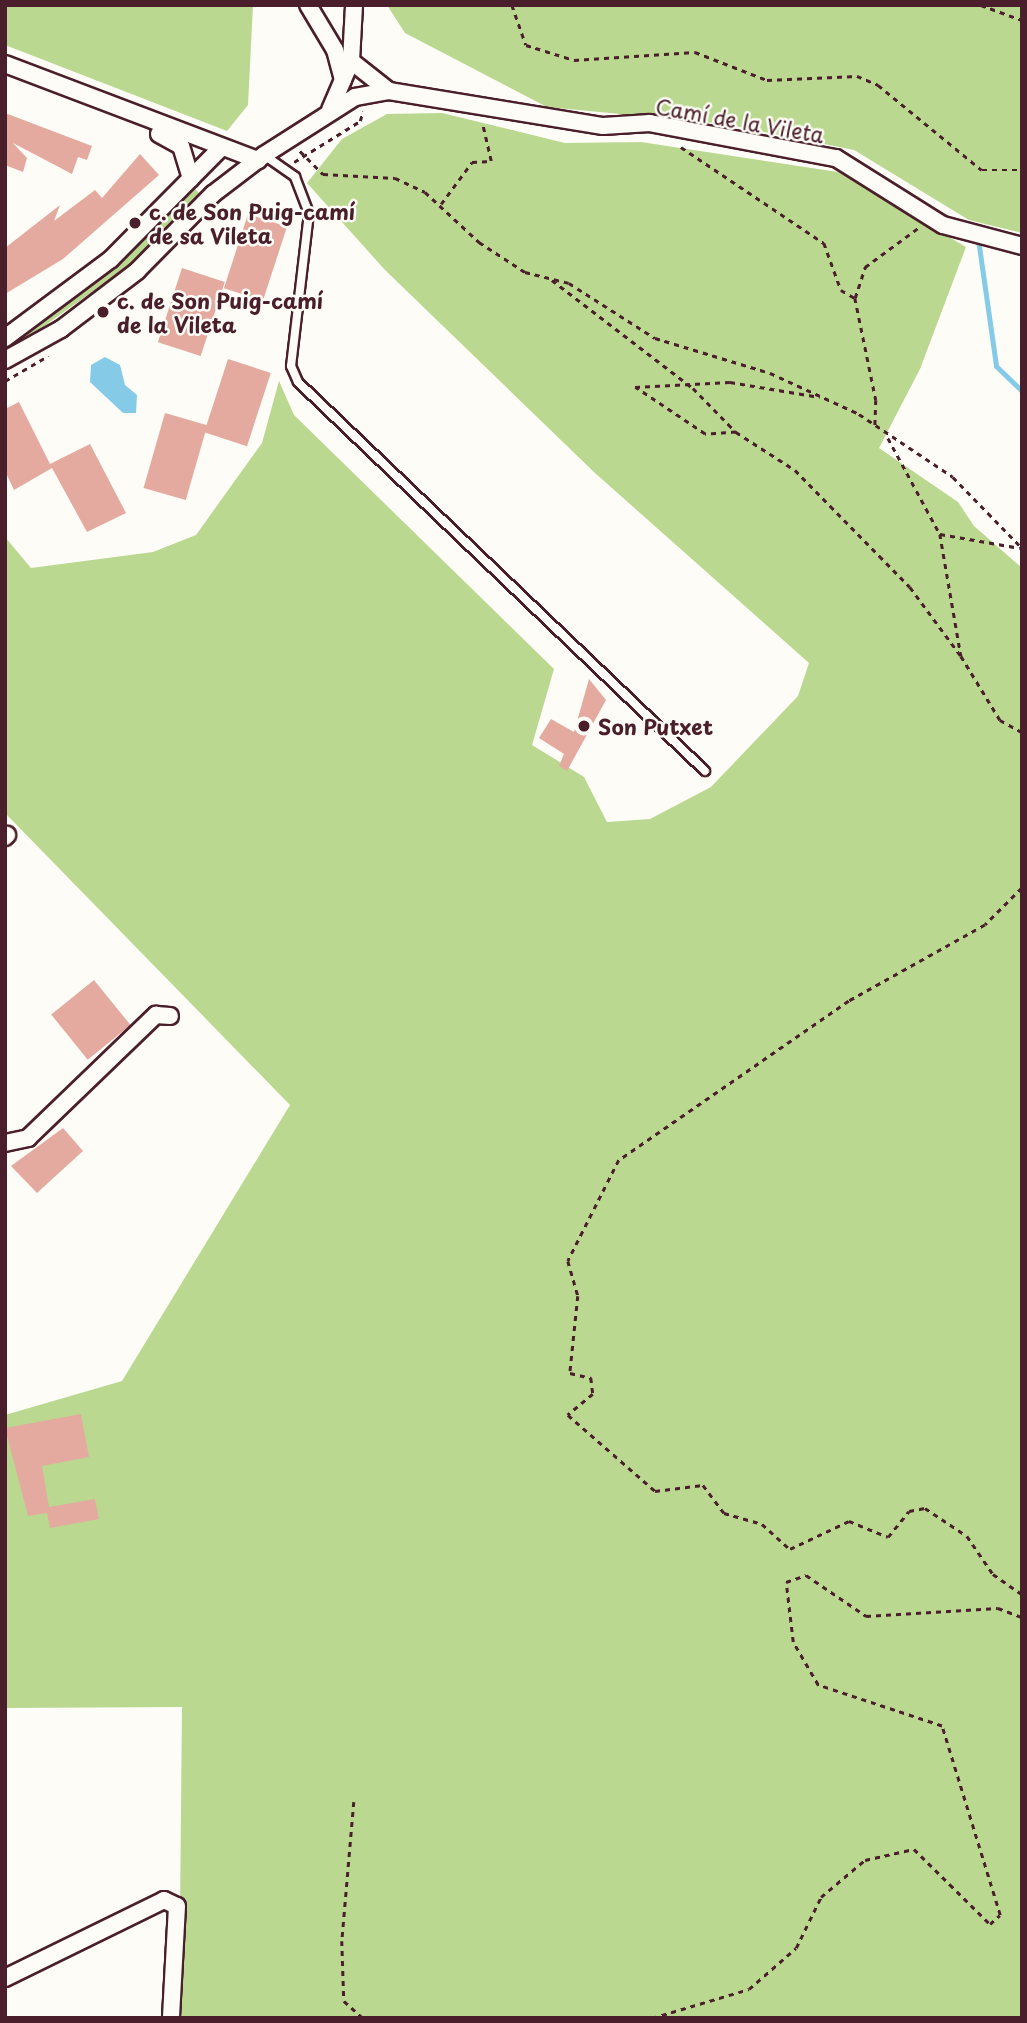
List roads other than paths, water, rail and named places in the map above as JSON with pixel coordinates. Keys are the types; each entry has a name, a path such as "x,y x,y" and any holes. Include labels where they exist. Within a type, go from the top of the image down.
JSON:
{"street":[{"path":"308,5 335,50 349,91"},
{"path":"5,360 61,328 137,271 213,194 261,157 325,117 349,91 354,5"},
{"name":"Camí de la Vileta","path":"351,61 389,91"},
{"path":"5,64 226,150 261,157"},
{"name":"Camí de la Vileta","path":"349,91 389,91 603,126 650,123 836,158 931,217 978,239 1022,246"},
{"path":"146,119 155,132 181,146 191,178"},
{"path":"5,338 111,259 191,178 226,150"},
{"path":"213,194 226,150"},
{"path":"5,1143 28,1138 156,1015 170,1016"},
{"path":"5,1978 164,1899 177,1906 171,2018"}],"lane":[{"path":"261,157 295,177 309,213 291,366 298,382 705,771"}],"water":[{"path":"105,357 120,365 125,385 137,395 136,413 123,413 90,382 91,365"}],"waterway":[{"path":"978,239 996,366 1022,391"}],"place":[{"name":"c. de Son Puig-camí de sa Vileta","path":"135,223"},
{"name":"c. de Son Puig-camí de la Vileta","path":"103,312"},
{"name":"Son Putxet","path":"584,726"}]}
